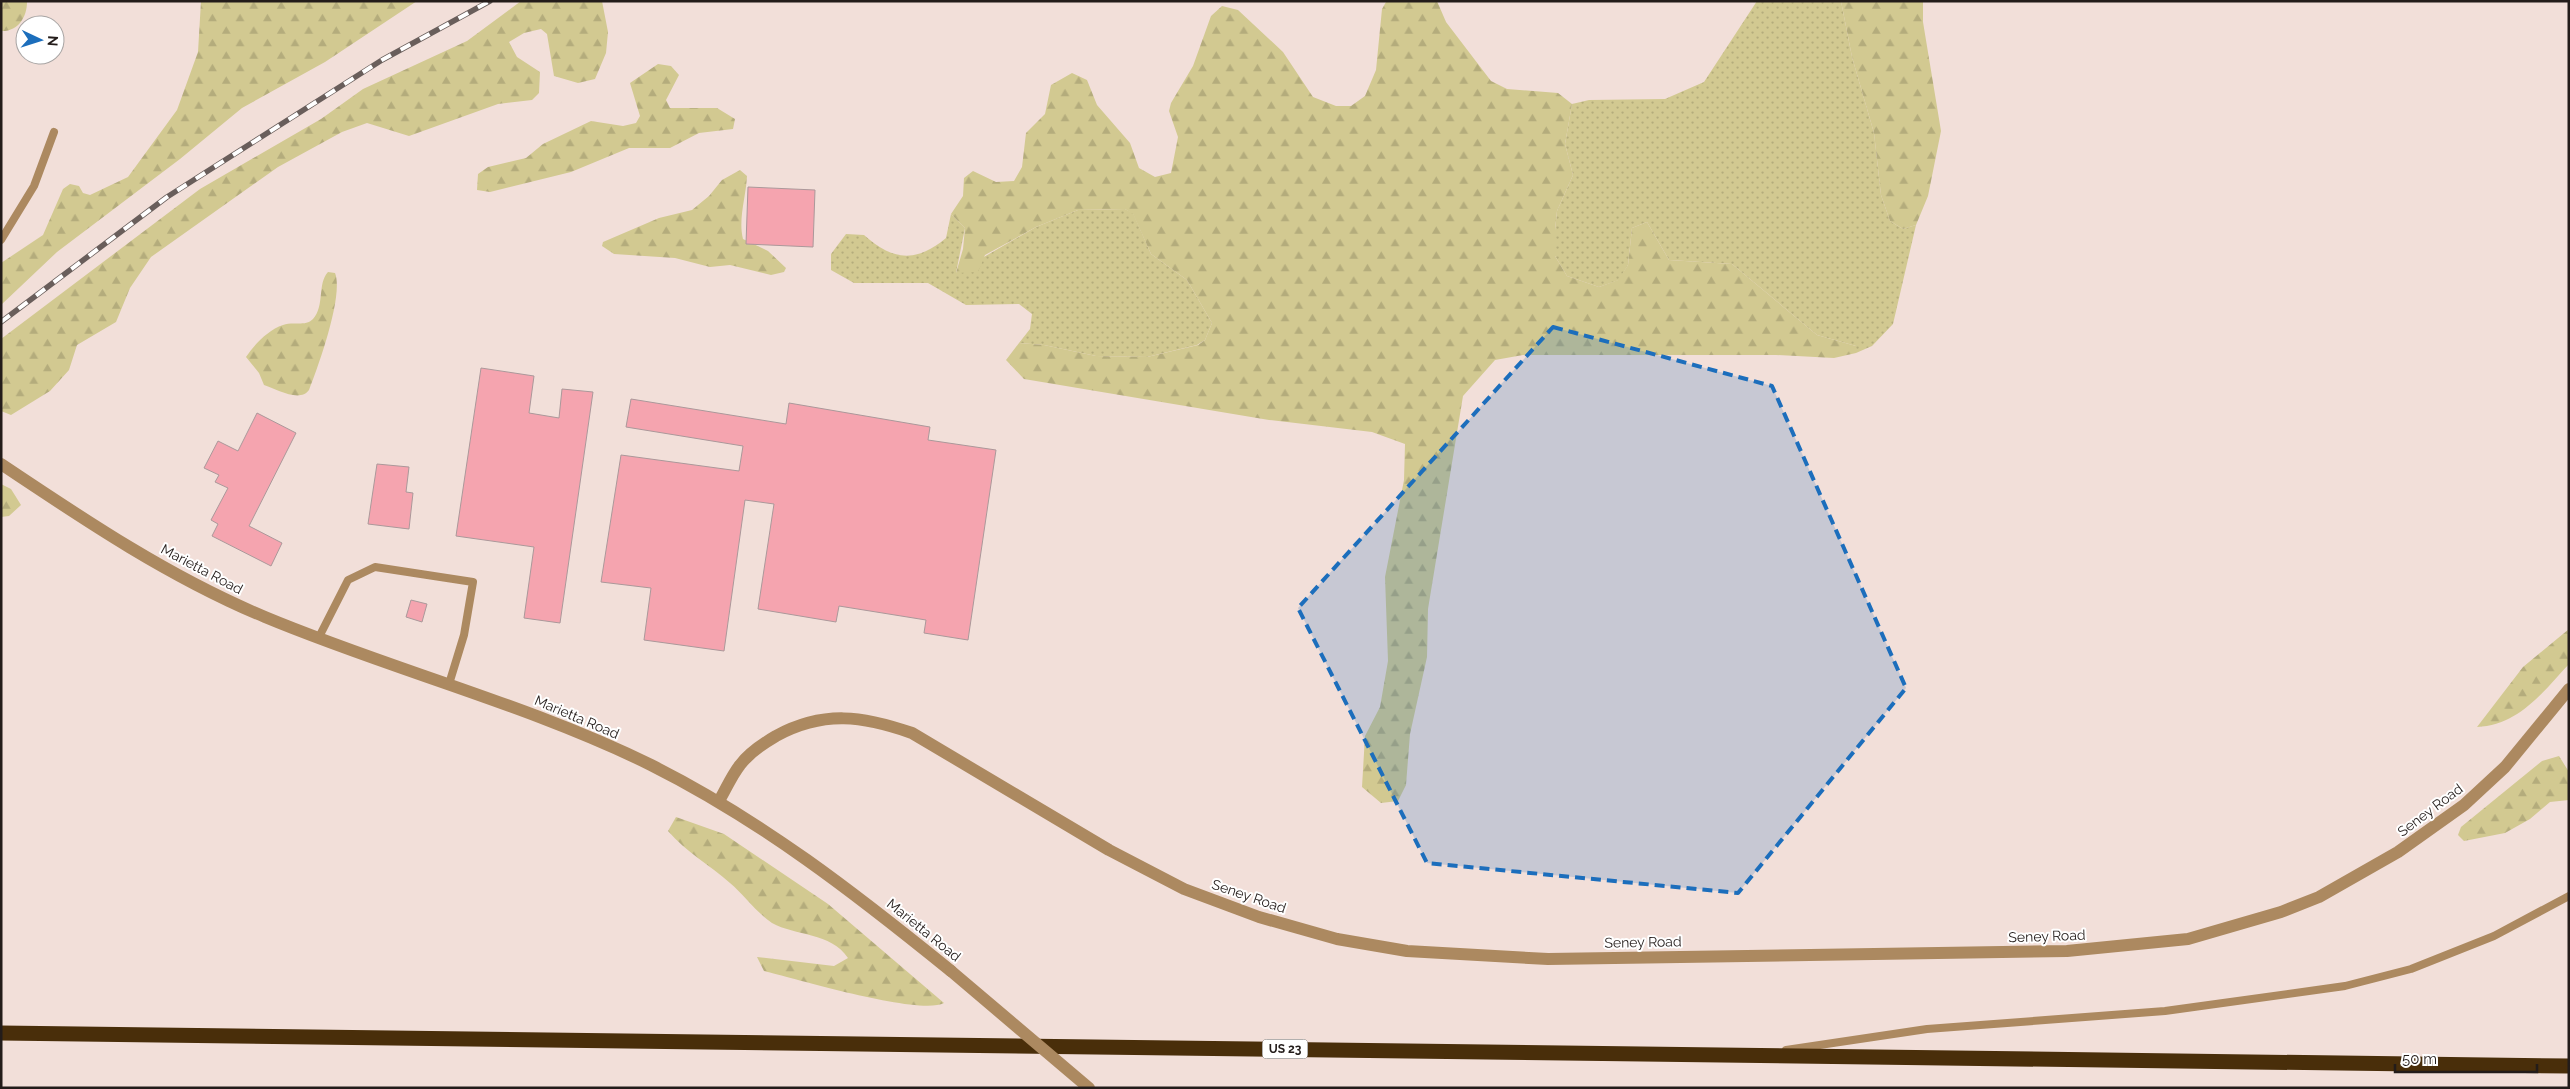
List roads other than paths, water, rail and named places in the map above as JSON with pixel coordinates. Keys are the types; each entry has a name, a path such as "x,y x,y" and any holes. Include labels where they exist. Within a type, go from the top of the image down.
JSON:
{"highway":[{"name":"US 23","path":"1,1033 1754,1054 2569,1066"}],"street":[{"name":"Marietta Road","path":"1,464 93,526 168,569 257,614 512,706 632,757 719,801 789,846 865,901 1089,1088"},
{"name":"Seney Road","path":"719,801 741,764 765,742 795,726 823,719 851,717 880,722 912,733 1109,850 1184,888 1259,917 1337,939 1407,951 1548,958 2067,951 2188,939 2281,912 2319,896 2398,852 2464,805 2505,766 2569,689"}],"lane":[{"path":"1,240 34,186 54,132"},
{"path":"319,637 348,580 375,567 473,582 464,635 449,684"},
{"path":"1754,1054 1927,1029 2165,1011 2344,986 2411,969 2494,936 2569,896"}],"railway":[{"path":"1,322 167,197 382,60 490,1"}]}
